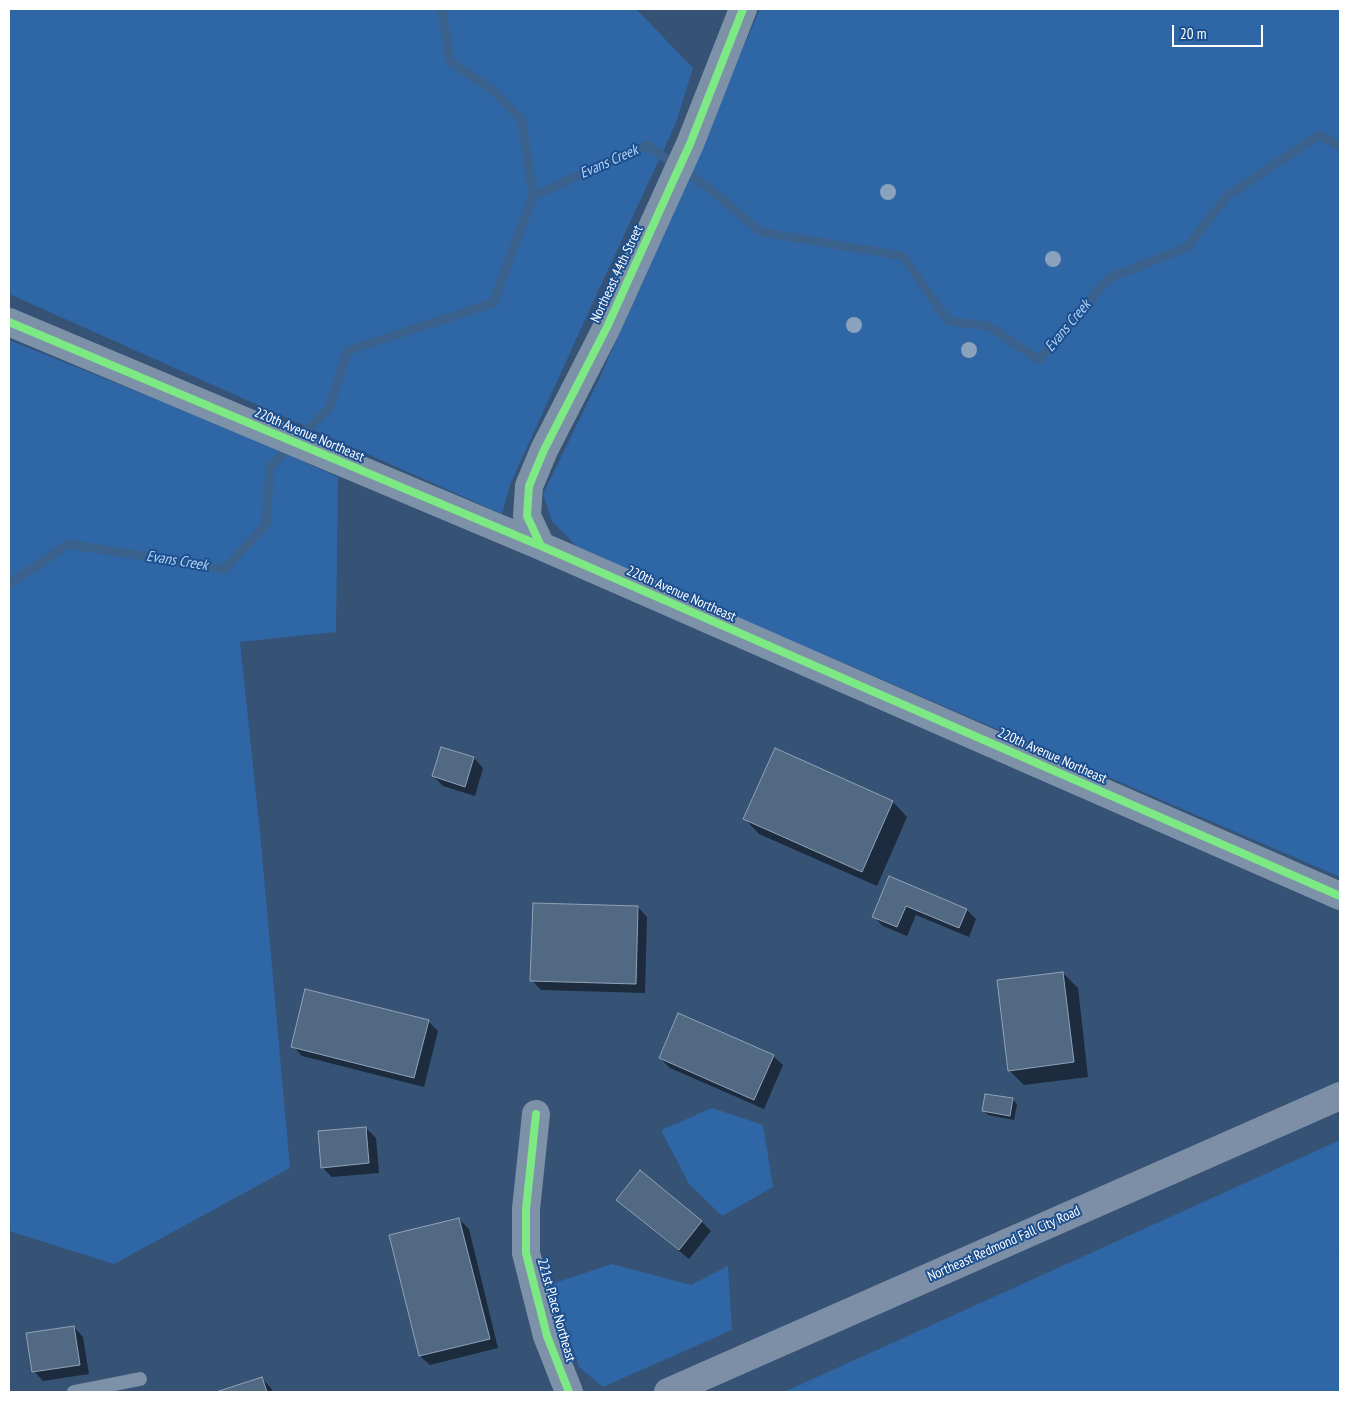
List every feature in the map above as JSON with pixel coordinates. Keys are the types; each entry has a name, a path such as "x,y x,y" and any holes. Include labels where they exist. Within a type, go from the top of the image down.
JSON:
{"main road":[{"name":"Northeast Redmond Fall City Road","path":"668,1392 1340,1096"}],"street":[{"name":"Northeast 44th Street","path":"541,546 527,516 529,486 544,450 608,326 690,144 743,9"},
{"name":"220th Avenue Northeast","path":"9,322 541,546 1340,896"},
{"name":"221st Place Northeast","path":"536,1114 526,1209 526,1253 547,1336 569,1392"}],"lane":[{"path":"74,1392 140,1379"}],"shaded area":[{"path":"9,9 636,9 693,68 676,123 510,485 502,514 9,294"},
{"path":"760,9 1340,9 1340,877 579,549 552,521 543,494 601,375"},
{"path":"9,340 235,431 338,477 336,632 240,642 260,832 290,1168 114,1264 9,1231"},
{"path":"712,1108 763,1125 773,1187 722,1216 689,1184 661,1130"},
{"path":"1340,1140 1340,1247 1338,1250 1340,1254 1340,1392 784,1392"},
{"path":"612,1264 691,1285 728,1266 732,1330 603,1387 579,1367 552,1284"}],"building":[{"path":"441,747 474,757 465,787 432,776"},
{"path":"775,748 893,801 862,872 743,819"},
{"path":"889,876 967,909 959,928 906,906 897,927 872,917"},
{"path":"533,903 638,906 636,984 530,981"},
{"path":"1063,972 1074,1062 1008,1071 997,980"},
{"path":"305,989 429,1020 414,1078 291,1047"},
{"path":"678,1013 774,1055 754,1100 659,1058"},
{"path":"985,1094 1013,1098 1010,1116 982,1111"},
{"path":"366,1127 369,1163 321,1168 318,1131"},
{"path":"640,1170 702,1221 679,1250 616,1200"},
{"path":"459,1218 490,1339 419,1356 389,1235"},
{"path":"74,1326 80,1365 32,1372 26,1333"},
{"path":"262,1377 267,1392 216,1392"}],"waterway":[{"path":"442,9 450,61 494,91 522,121 533,196"},
{"name":"Evans Creek","path":"9,584 68,544 224,569 266,525 270,467 330,407 347,351 493,303 533,196 647,145 710,189 761,232 903,256 948,321 989,326 1039,360 1109,278 1187,247 1228,195 1319,135 1340,146"}],"cycle path":[{"path":"541,546 527,516 529,486 544,450 607,327 690,144 743,9"},
{"path":"9,322 541,546 1340,896"},
{"path":"536,1114 526,1209 526,1253 547,1336 569,1392"}]}
